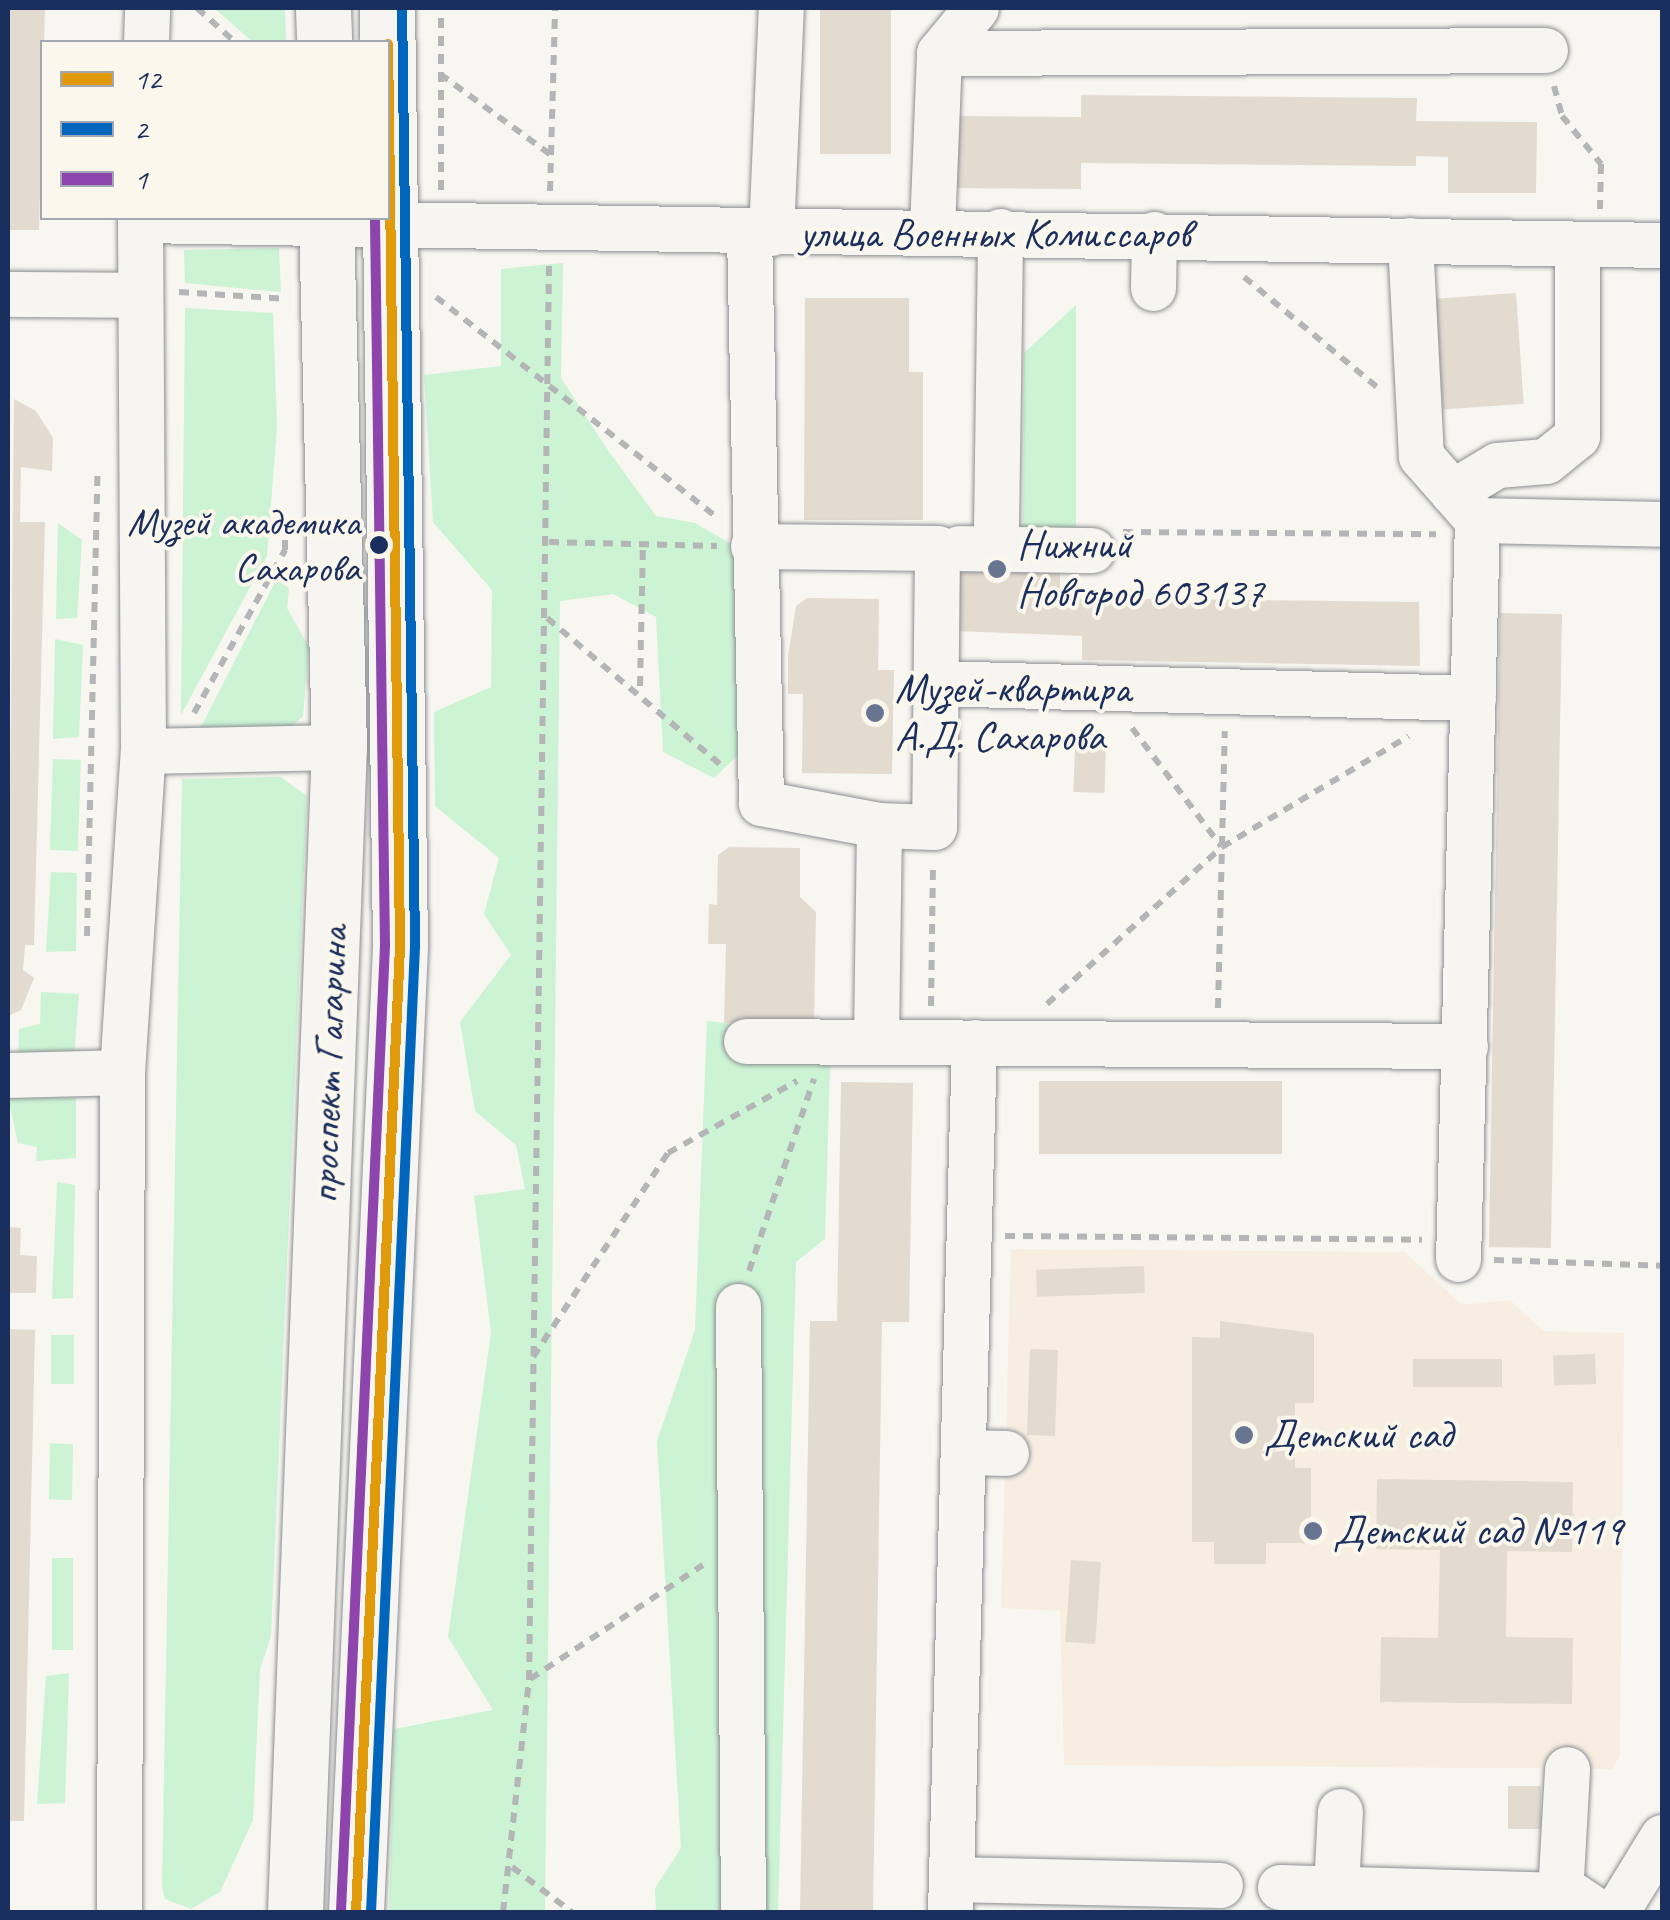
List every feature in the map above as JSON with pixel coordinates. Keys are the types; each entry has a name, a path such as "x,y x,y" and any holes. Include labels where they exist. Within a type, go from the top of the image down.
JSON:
{"main road":[{"path":"323,8 324,40"},
{"name":"проспект Гагарина","path":"356,1912 400,945 416,226 387,8"},
{"name":"проспект Гагарина","path":"295,1912 338,747 326,220"}],"street":[{"path":"146,40 147,8"},
{"path":"781,8 760,233 754,546 761,802 879,825 934,827 937,548"},
{"path":"932,230 939,53 976,8"},
{"path":"939,53 1545,50"},
{"path":"119,1912 122,1072 156,751 140,220"},
{"name":"улица Военных Комиссаров","path":"326,220 548,232 932,230 1662,246"},
{"path":"996,529 1000,231"},
{"path":"1153,288 1174,235"},
{"path":"1410,240 1421,456 1469,515 1662,524"},
{"path":"1458,1249 1473,698 1469,515 1497,465 1546,461 1577,436 1589,245"},
{"path":"8,294 140,296"},
{"path":"754,546 1092,550"},
{"path":"936,682 1473,698"},
{"path":"156,751 338,747"},
{"path":"876,1041 879,825"},
{"path":"746,1040 1465,1046"},
{"path":"970,1042 969,1236 984,1452 951,1896 1220,1885"},
{"path":"8,1075 122,1072"},
{"path":"738,1306 734,1564 742,1912"},
{"path":"1280,1887 1579,1904 1567,1769"},
{"path":"1336,1889 1340,1811"},
{"path":"1616,1912 1662,1837"}],"path":[{"path":"197,8 233,40"},
{"path":"441,8 439,73 416,226 426,289 754,546"},
{"path":"503,1912 512,1867 529,1680 552,388 548,232 555,8"},
{"path":"1545,50 1562,116 1600,164 1589,245"},
{"path":"439,73 551,155"},
{"path":"1174,235 1420,423"},
{"path":"292,319 293,300"},
{"path":"156,751 285,550 286,512"},
{"path":"1092,550 1119,532 1469,515"},
{"path":"549,542 754,546"},
{"path":"640,687 643,545"},
{"path":"548,618 640,687 761,802"},
{"path":"1121,689 1122,716 1222,847"},
{"path":"1217,1044 1226,692"},
{"path":"934,827 970,1042 1222,847 1473,698"},
{"path":"533,1358 668,1153 803,1078 827,1040"},
{"path":"738,1306 827,1040"},
{"path":"969,1236 1458,1249 1662,1266"},
{"path":"529,1680 707,1562 734,1564"},
{"path":"512,1867 572,1912"}],"shaded area":[{"name":"Детский сад №119","path":"1011,1249 1405,1252 1462,1305 1510,1300 1543,1331 1624,1333 1620,1756 1612,1769 1064,1765 1060,1611 1001,1608"}],"green space":[{"path":"214,8 285,8 286,40 251,40"},
{"path":"279,248 281,292 185,283 184,250"},
{"path":"563,263 561,378 607,449 656,516 695,523 780,572 774,721 714,778 663,752 656,617 613,594 560,601 545,1912 389,1912 394,1729 493,1710 448,1637 491,1333 474,1196 525,1189 516,1145 475,1111 460,1022 511,955 484,914 499,858 435,806 434,712 491,687 492,590 433,522 424,375 501,366 501,269"},
{"path":"1076,305 1076,529 1023,529 1024,353"},
{"path":"185,308 273,313 277,427 267,556 181,715"},
{"path":"58,523 82,540 77,618 56,619"},
{"path":"276,580 289,588 287,608 309,647 303,716 287,731 200,729"},
{"path":"55,639 83,645 79,737 53,739"},
{"path":"53,759 81,760 78,851 50,850"},
{"path":"281,777 307,796 271,1636 260,1669 253,1820 220,1892 191,1909 165,1899 162,1887 182,779"},
{"path":"51,872 77,873 76,951 46,952"},
{"path":"41,992 79,994 74,1058 18,1059 19,1029 40,1024"},
{"path":"707,1021 803,1032 830,1066 825,1239 796,1262 778,1912 656,1912 655,1888 681,1848 657,1441 695,1330"},
{"path":"8,1098 76,1098 76,1158 36,1161 37,1147 18,1143"},
{"path":"57,1182 75,1185 73,1298 52,1299"},
{"path":"51,1335 74,1335 74,1384 51,1384"},
{"path":"50,1444 73,1444 72,1500 49,1500"},
{"path":"52,1558 73,1558 73,1650 52,1650"},
{"path":"69,1673 65,1803 37,1804 46,1676"}],"building":[{"path":"8,8 45,8 44,40 40,40 39,230 8,230"},
{"path":"820,8 891,8 891,154 820,154"},
{"path":"1081,95 1417,98 1416,121 1537,122 1536,193 1448,193 1448,157 1416,156 1416,166 1081,163 1081,189 954,188 955,116 1081,117"},
{"path":"1516,293 1524,404 1443,409 1435,299"},
{"path":"805,298 909,298 909,372 923,372 923,520 804,520"},
{"path":"14,399 36,411 53,438 52,471 21,467 20,522 45,522 34,945 25,945 23,970 34,978 21,1010 8,1016"},
{"path":"956,557 1060,558 1060,598 1419,602 1420,666 1082,660 1082,636 957,631"},
{"path":"807,598 879,599 878,670 894,670 892,774 802,773 803,694 788,694 788,656 796,606"},
{"path":"1500,613 1562,614 1551,1248 1489,1247"},
{"path":"1075,747 1106,748 1104,793 1073,792"},
{"path":"729,847 800,848 800,897 816,912 814,1025 724,1023 726,944 708,944 709,904 717,905 718,855"},
{"path":"1039,1081 1282,1081 1282,1154 1039,1154"},
{"path":"841,1082 913,1083 909,1322 882,1322 873,1912 800,1912 810,1321 837,1321"},
{"path":"8,1227 21,1228 20,1255 37,1256 36,1293 8,1293"},
{"path":"1144,1266 1145,1293 1037,1297 1036,1270"},
{"name":"Детский сад","path":"1220,1321 1314,1333 1314,1403 1295,1403 1295,1468 1311,1468 1311,1543 1266,1543 1266,1564 1214,1564 1214,1542 1192,1542 1192,1337 1220,1338"},
{"path":"8,1329 35,1330 24,1821 8,1821"},
{"path":"1030,1349 1058,1350 1055,1436 1027,1435"},
{"path":"1595,1354 1596,1384 1554,1385 1553,1355"},
{"path":"1413,1359 1502,1359 1502,1387 1413,1387"},
{"path":"1377,1479 1573,1482 1572,1552 1507,1551 1506,1637 1573,1638 1572,1704 1380,1702 1381,1637 1438,1638 1440,1550 1376,1549"},
{"path":"1071,1560 1101,1562 1095,1644 1065,1642"},
{"path":"1508,1786 1541,1786 1541,1829 1508,1829"}],"transit line":[{"name":"2","path":"371,1912 415,946 402,8"},
{"name":"12","path":"356,1912 400,945 390,194"},
{"name":"1","path":"341,1911 385,945 375,220"}],"place":[{"name":"Музей академика Сахарова","path":"379,545"},
{"name":"Нижний Новгород 603137","path":"997,569"},
{"name":"Музей-квартира А.Д. Сахарова","path":"875,713"},
{"name":"Детский сад","path":"1244,1435"},
{"name":"Детский сад №119","path":"1313,1531"}]}
